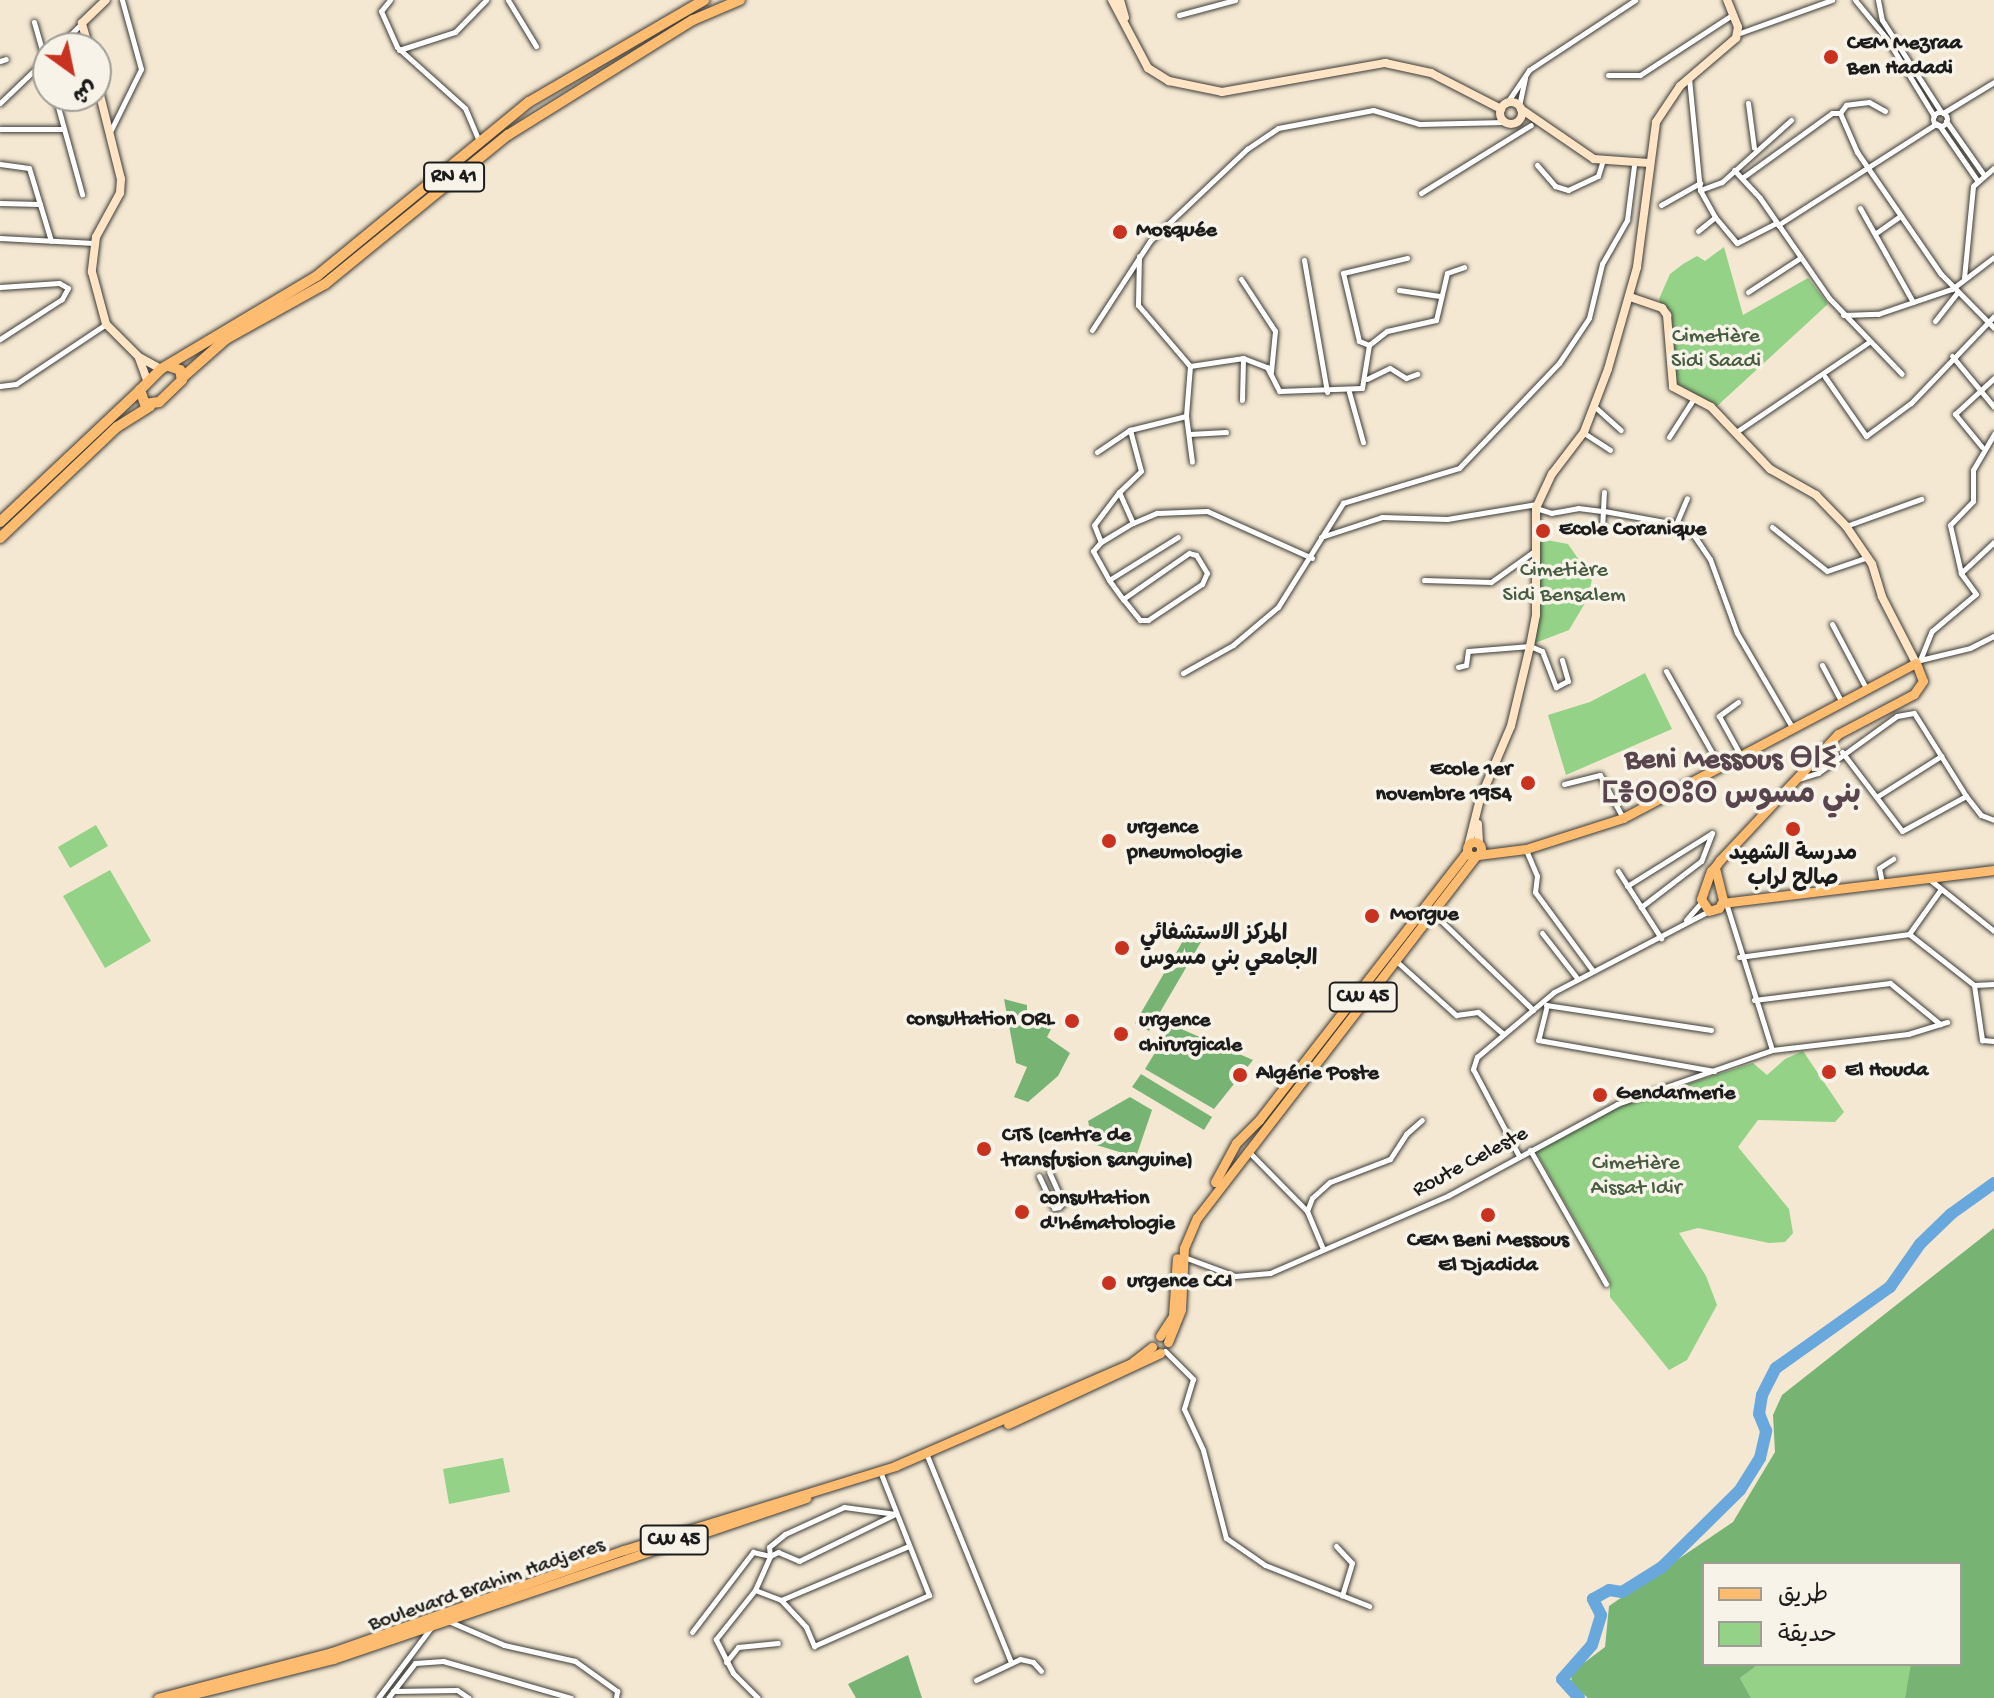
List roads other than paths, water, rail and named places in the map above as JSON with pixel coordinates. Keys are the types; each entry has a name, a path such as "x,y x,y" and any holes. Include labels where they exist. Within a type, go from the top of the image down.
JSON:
{"highway":[{"name":"RN 41","path":"165,367 218,331 317,276 479,142 596,59 704,0"},
{"name":"RN 41","path":"183,377 226,339 333,278 508,135 693,20 740,0"},
{"path":"508,135 525,118 601,69 603,64 596,59"},
{"path":"0,522 147,380 165,367 183,377 168,397 117,427 0,538"},
{"path":"140,390 142,402 150,406"}],"main road":[{"path":"85,32 82,23 106,0"},
{"path":"1112,0 1148,68 1158,74 1222,92 1385,63 1431,73 1483,97 1520,107 1543,127 1602,163 1649,163"},
{"path":"1120,0 1129,33"},
{"path":"1727,0 1737,34 1689,77 1660,113 1649,163 1630,297 1584,432 1552,474 1537,506 1533,552 1536,615 1511,726 1477,811 1475,850 1499,854 1526,849 1623,818 1918,661"},
{"path":"1506,105 1510,123"},
{"path":"1510,123 1520,107"},
{"path":"106,112 121,186 94,243 92,272 106,324 139,357 165,367"},
{"path":"1510,123 1543,127"},
{"path":"1630,297 1662,308 1672,333 1673,387 1694,398 1736,432 1770,469 1816,495 1846,526 1868,557 1918,661 1923,681 1914,694 1853,722 1715,867 1701,903 1709,911 1724,903 1994,870"},
{"path":"139,357 147,380"},
{"name":"CW 45","path":"1161,1346 1181,1309 1183,1257 1197,1218 1240,1152 1254,1139 1475,850"},
{"name":"CW 45","path":"1240,1152 1244,1134 1475,850"},
{"path":"1715,867 1718,891 1724,903"},
{"path":"1705,892 1718,891"},
{"path":"1244,1134 1254,1139"},
{"path":"1161,1346 1173,1316 1182,1235 1240,1152"},
{"name":"Boulevard Brahim Hadjeres","path":"178,1698 309,1666 655,1546 882,1476 1133,1370 1161,1346"},
{"path":"158,1698 440,1622 927,1456"}],"street":[{"path":"111,130 141,69 122,0"},
{"path":"390,0 381,11 399,50 465,108 479,142"},
{"path":"399,50 455,32 486,0"},
{"path":"508,0 536,46"},
{"path":"1179,15 1235,0"},
{"path":"1506,105 1529,70 1635,0"},
{"path":"1737,34 1832,0"},
{"path":"1855,0 1887,39 1936,121 1977,180 1964,279"},
{"path":"1878,0 1882,20 1984,175"},
{"path":"1608,75 1640,75 1733,15"},
{"path":"34,22 38,32"},
{"path":"73,32 82,23"},
{"path":"1520,107 1520,89 1529,70"},
{"path":"0,103 32,73"},
{"path":"1689,77 1700,187 1715,217 1737,243 1777,224 1994,82"},
{"path":"1840,113 1846,105 1869,102 1885,111"},
{"path":"1748,103 1754,148"},
{"path":"1092,330 1139,256 1247,149 1278,128 1373,110 1419,124 1510,123"},
{"path":"59,112 82,194"},
{"path":"1742,178 1832,113 1840,113"},
{"path":"1840,113 1866,167 1900,216 1955,291 1994,328"},
{"path":"1936,121 1944,116"},
{"path":"1661,205 1700,187 1717,185 1754,148 1791,120"},
{"path":"1421,193 1531,125"},
{"path":"0,129 63,129"},
{"path":"1537,165 1555,186 1568,190 1598,176 1602,163"},
{"path":"0,164 28,167 51,241"},
{"path":"1183,673 1262,624 1312,558 1333,511 1355,496 1444,476 1459,468 1575,344 1589,318 1602,264 1627,220 1634,165"},
{"path":"1977,180 1994,168"},
{"path":"1734,170 1843,315 1902,374"},
{"path":"0,203 40,204"},
{"path":"1860,208 1913,302"},
{"path":"1876,233 1900,216"},
{"path":"1698,231 1715,217"},
{"path":"0,238 94,243"},
{"path":"1139,256 1138,305 1190,366 1186,416 1192,462"},
{"path":"1935,321 1964,279 1994,257"},
{"path":"1369,345 1359,341 1343,273 1407,258"},
{"path":"1748,292 1800,258"},
{"path":"1304,260 1327,392"},
{"path":"1366,380 1369,345 1387,331 1436,320 1447,273 1464,267"},
{"path":"1241,279 1275,331 1271,373 1279,391 1349,392 1390,368 1406,378 1417,374"},
{"path":"0,287 59,283 68,288 62,299 0,339"},
{"path":"1399,290 1440,296"},
{"path":"1843,315 1878,314 1955,291"},
{"path":"1825,377 1864,436 1911,403 1952,356 1994,316"},
{"path":"0,387 16,384 106,324"},
{"path":"1736,432 1825,377 1869,342"},
{"path":"1952,356 1994,407"},
{"path":"1190,366 1243,358 1271,373"},
{"path":"1242,400 1243,358"},
{"path":"1982,447 1955,414 1994,378"},
{"path":"1349,392 1363,442"},
{"path":"1669,437 1694,398"},
{"path":"1594,406 1621,430"},
{"path":"1097,452 1130,430 1186,416"},
{"path":"1101,542 1094,525 1119,492 1141,471 1130,430"},
{"path":"1189,434 1226,432"},
{"path":"1584,432 1610,450"},
{"path":"1918,661 1932,631 1976,594 1961,573 1950,525 1973,501 1973,470 1982,447 1994,434"},
{"path":"1119,492 1133,523"},
{"path":"1602,529 1604,492"},
{"path":"1676,524 1687,498"},
{"path":"1846,526 1921,499"},
{"path":"1321,537 1382,517 1447,519 1537,506 1551,513 1578,508 1676,524 1702,544 1737,633 1792,727"},
{"path":"1123,599 1189,553 1196,555 1207,573 1202,584 1144,622 1123,599 1093,551 1101,542 1133,523 1157,513 1207,511 1312,558"},
{"path":"1772,527 1827,571 1868,557"},
{"path":"1109,580 1178,537"},
{"path":"1961,573 1994,542"},
{"path":"1424,580 1491,582 1533,552"},
{"path":"1832,624 1866,688"},
{"path":"1918,661 1970,648 1994,636"},
{"path":"1458,667 1466,665 1468,651 1530,646 1541,650 1555,687 1568,681 1562,660"},
{"path":"1822,665 1841,700"},
{"path":"1666,671 1720,767"},
{"path":"1738,702 1719,716 1741,756"},
{"path":"1797,779 1818,773 1842,752 1909,713 1919,716 1966,796 1981,815 1994,820"},
{"path":"1842,752 1902,831 1966,796"},
{"path":"1878,796 1941,756"},
{"path":"1564,784 1600,775 1623,818"},
{"path":"1627,886 1712,833 1701,861 1641,907"},
{"path":"1526,849 1537,876 1535,892 1593,971"},
{"path":"1882,883 1879,868 1893,859"},
{"path":"1618,871 1661,938"},
{"path":"1928,878 1994,931"},
{"path":"1909,934 1941,889"},
{"path":"1683,924 1701,903"},
{"path":"1724,903 1739,957 1772,1050"},
{"path":"1431,911 1533,1010"},
{"path":"1519,1156 1473,1069 1477,1057 1502,1033 1577,978 1709,911"},
{"path":"1542,933 1577,978"},
{"path":"1739,957 1909,934 1974,985 1994,984"},
{"path":"1393,958 1456,1015 1478,1012 1502,1033"},
{"name":"Route Celeste","path":"1183,1257 1250,1277 1411,1214 1617,1104 1717,1072 1772,1050 1908,1034 1943,1023 1890,983 1754,1000"},
{"path":"1974,985 1982,1040 1994,1041"},
{"path":"1545,1004 1711,1030"},
{"path":"1545,1004 1538,1040 1717,1072"},
{"path":"1307,1211 1312,1198 1330,1182 1390,1159 1406,1134 1422,1120"},
{"path":"1530,1150 1606,1284"},
{"path":"1240,1152 1307,1211 1323,1249"},
{"path":"1039,1176 1054,1208 1059,1207 1063,1203 1049,1172"},
{"path":"1161,1346 1193,1379 1184,1409 1203,1450 1226,1538 1249,1557 1369,1606"},
{"path":"927,1456 1011,1662"},
{"path":"755,1590 781,1600 806,1627 814,1646 929,1595 882,1476"},
{"path":"758,1698 726,1662 716,1639 755,1590 770,1556 769,1547 785,1534 844,1507 896,1514"},
{"path":"692,1632 753,1552 770,1556 778,1552 799,1561 896,1514"},
{"path":"781,1600 909,1546"},
{"path":"1336,1546 1352,1563 1342,1595"},
{"path":"378,1698 440,1622 504,1645 575,1661 617,1691 616,1698"},
{"path":"726,1662 738,1647 778,1643"},
{"path":"976,1680 1011,1662 1028,1660 1041,1671"},
{"path":"388,1698 415,1663 443,1661 571,1698"},
{"path":"392,1691 457,1690 469,1698"}],"waterway":[{"path":"1579,1698 1562,1679 1592,1645 1601,1615 1593,1599 1609,1590 1622,1592 1662,1567 1740,1490 1760,1458 1766,1431 1759,1414 1762,1395 1776,1368 1890,1287 1920,1244 1951,1214 1994,1183"}],"place":[{"name":"CEM Mezraa Ben Hadadi","path":"1831,57"},
{"name":"Mosquée","path":"1120,232"},
{"name":"Ecole Coranique","path":"1543,531"},
{"name":"Ecole 1er novembre 1954","path":"1528,783"},
{"name":"مدرسة الشهيد صالح لراب","path":"1793,829"},
{"name":"urgence pneumologie","path":"1109,841"},
{"name":"Morgue","path":"1372,916"},
{"name":"المركز الاستشفائي الجامعي بني مسوس","path":"1122,948"},
{"name":"consultation ORL","path":"1072,1021"},
{"name":"urgence chirurgicale","path":"1121,1034"},
{"name":"El Houda","path":"1829,1072"},
{"name":"Algérie Poste","path":"1240,1075"},
{"name":"Gendarmerie","path":"1600,1095"},
{"name":"CTS (centre de transfusion sanguine)","path":"984,1149"},
{"name":"consultation d'hématologie","path":"1022,1212"},
{"name":"CEM Beni Messous El Djadida","path":"1488,1215"},
{"name":"urgence CCI","path":"1109,1283"}],"district":[{"name":"Beni Messous ⴱⵏⵉ ⵎⴻⵙⵙⵓⵙ بني مسوس","path":"1731,779"}],"park label":[{"name":"Cimetière Sidi Saadi","path":"1716,350"},
{"name":"Cimetière Sidi Bensalem","path":"1564,584"},
{"name":"Cimetière Aissat Idir","path":"1636,1176"}]}
